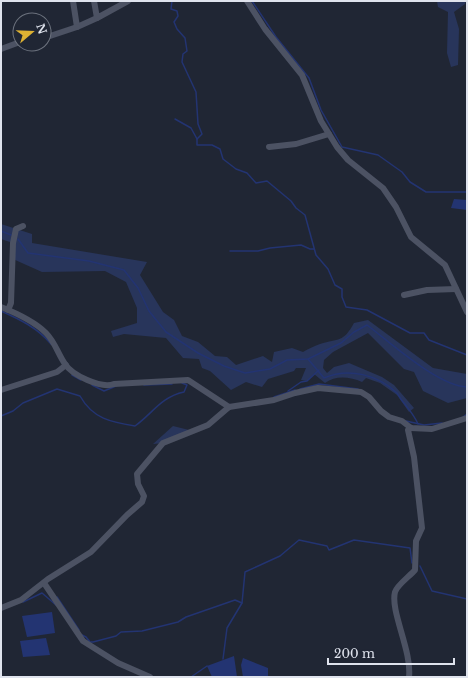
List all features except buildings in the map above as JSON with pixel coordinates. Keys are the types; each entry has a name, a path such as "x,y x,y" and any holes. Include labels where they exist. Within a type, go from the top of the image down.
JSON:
{"street":[{"path":"73,1 77,27"},
{"path":"94,1 97,18"},
{"path":"52,35 77,27 97,18 128,1"},
{"path":"247,1 265,29 302,75 321,120 329,134 348,160 383,188 396,207 411,238 445,265 467,312"},
{"path":"1,49 12,45"},
{"path":"269,147 296,144 329,134"},
{"path":"8,310 11,302 13,243 16,229 23,226"},
{"path":"404,295 427,290 456,289"},
{"path":"1,307 29,320 46,332 58,348 66,365 94,384 108,386 114,384 188,380 229,407"},
{"path":"1,390 57,372 66,365"},
{"path":"1,608 21,600 91,552 126,515 142,502 144,496 138,484 138,474 163,444 208,425 229,407 274,400 295,392 318,388 361,392 369,397 381,411 389,417 402,421 411,428 432,429 467,418"},
{"path":"409,677 410,669 406,645 394,600 395,591 415,570 416,541 422,528 414,457 408,430 411,428"},
{"path":"44,583 83,641 118,663 150,677"}],"shaded area":[{"path":"437,1 466,1 465,4 454,12 459,29 458,65 451,67 447,53 448,12 438,7"},
{"path":"454,199 467,200 467,210 451,208"},
{"path":"1,224 32,234 32,243 147,262 140,275 163,312 174,320 182,336 198,342 215,356 227,357 236,365 263,356 272,362 274,352 292,348 303,352 318,345 340,339 347,334 354,323 368,320 433,368 467,374 467,398 448,403 423,391 414,372 404,369 368,333 333,352 324,360 323,368 327,373 334,367 349,363 382,377 394,385 414,408 409,412 397,395 380,383 366,378 362,382 353,379 338,378 329,380 325,383 314,374 307,381 301,380 306,368 296,368 294,371 268,379 262,387 246,382 231,390 210,371 202,368 199,359 183,358 166,338 124,334 113,337 111,331 137,323 137,308 126,282 105,271 42,272 13,259 13,243 1,239"},
{"path":"173,426 193,431 163,443 153,444"},
{"path":"52,612 55,633 27,637 22,616"},
{"path":"46,638 50,655 23,657 20,641"},
{"path":"234,656 237,677 212,677 207,666"},
{"path":"243,658 268,668 268,677 243,677 241,665"}],"waterway":[{"path":"172,1 171,9 177,11 178,16 174,22 177,29 185,38 187,51 183,54 182,62 196,92 198,124 202,134 197,139"},
{"path":"252,1 276,37 309,78 321,110 342,147 378,155 402,172 410,182 426,192 467,192"},
{"path":"175,119 191,128 197,139 197,145 212,145 220,149 223,159 236,169 247,173 256,183 267,181 305,215 316,255 328,269 335,285 342,289 342,297 346,307 367,310 410,333 424,333 429,340 467,355"},
{"path":"1,231 11,235"},
{"path":"18,239 28,253 89,261 124,270 138,288 149,311 166,332 198,353 224,366 245,373 270,369 287,360 308,359 341,343 354,332 367,325 429,372 455,385 467,387"},
{"path":"230,251 258,251 270,248 301,245 314,249"},
{"path":"1,311 34,329 51,344"},
{"path":"308,359 324,378 343,373 353,373 372,377 381,382 397,393 418,424"},
{"path":"288,391 301,382 307,381 319,370"},
{"path":"72,375 81,380"},
{"path":"1,416 13,411 23,403 57,389 80,396 91,410 103,418 110,421 135,426 163,402 176,394 184,392 187,385 182,383"},
{"path":"144,385 172,384"},
{"path":"300,389 319,384 358,389"},
{"path":"92,385 104,391 116,386"},
{"path":"274,397 295,390"},
{"path":"463,417 467,414"},
{"path":"406,421 424,425 442,423"},
{"path":"223,659 227,628 242,603 245,572 280,556 299,540 327,546 329,550 354,540 410,548 412,563"},
{"path":"420,566 432,591 467,599"},
{"path":"23,602 42,593 56,605"},
{"path":"57,597 79,630"},
{"path":"82,635 90,642 93,642 116,636 121,632 142,631 178,622 186,617 235,600 242,603"},
{"path":"191,677 207,666"}]}
